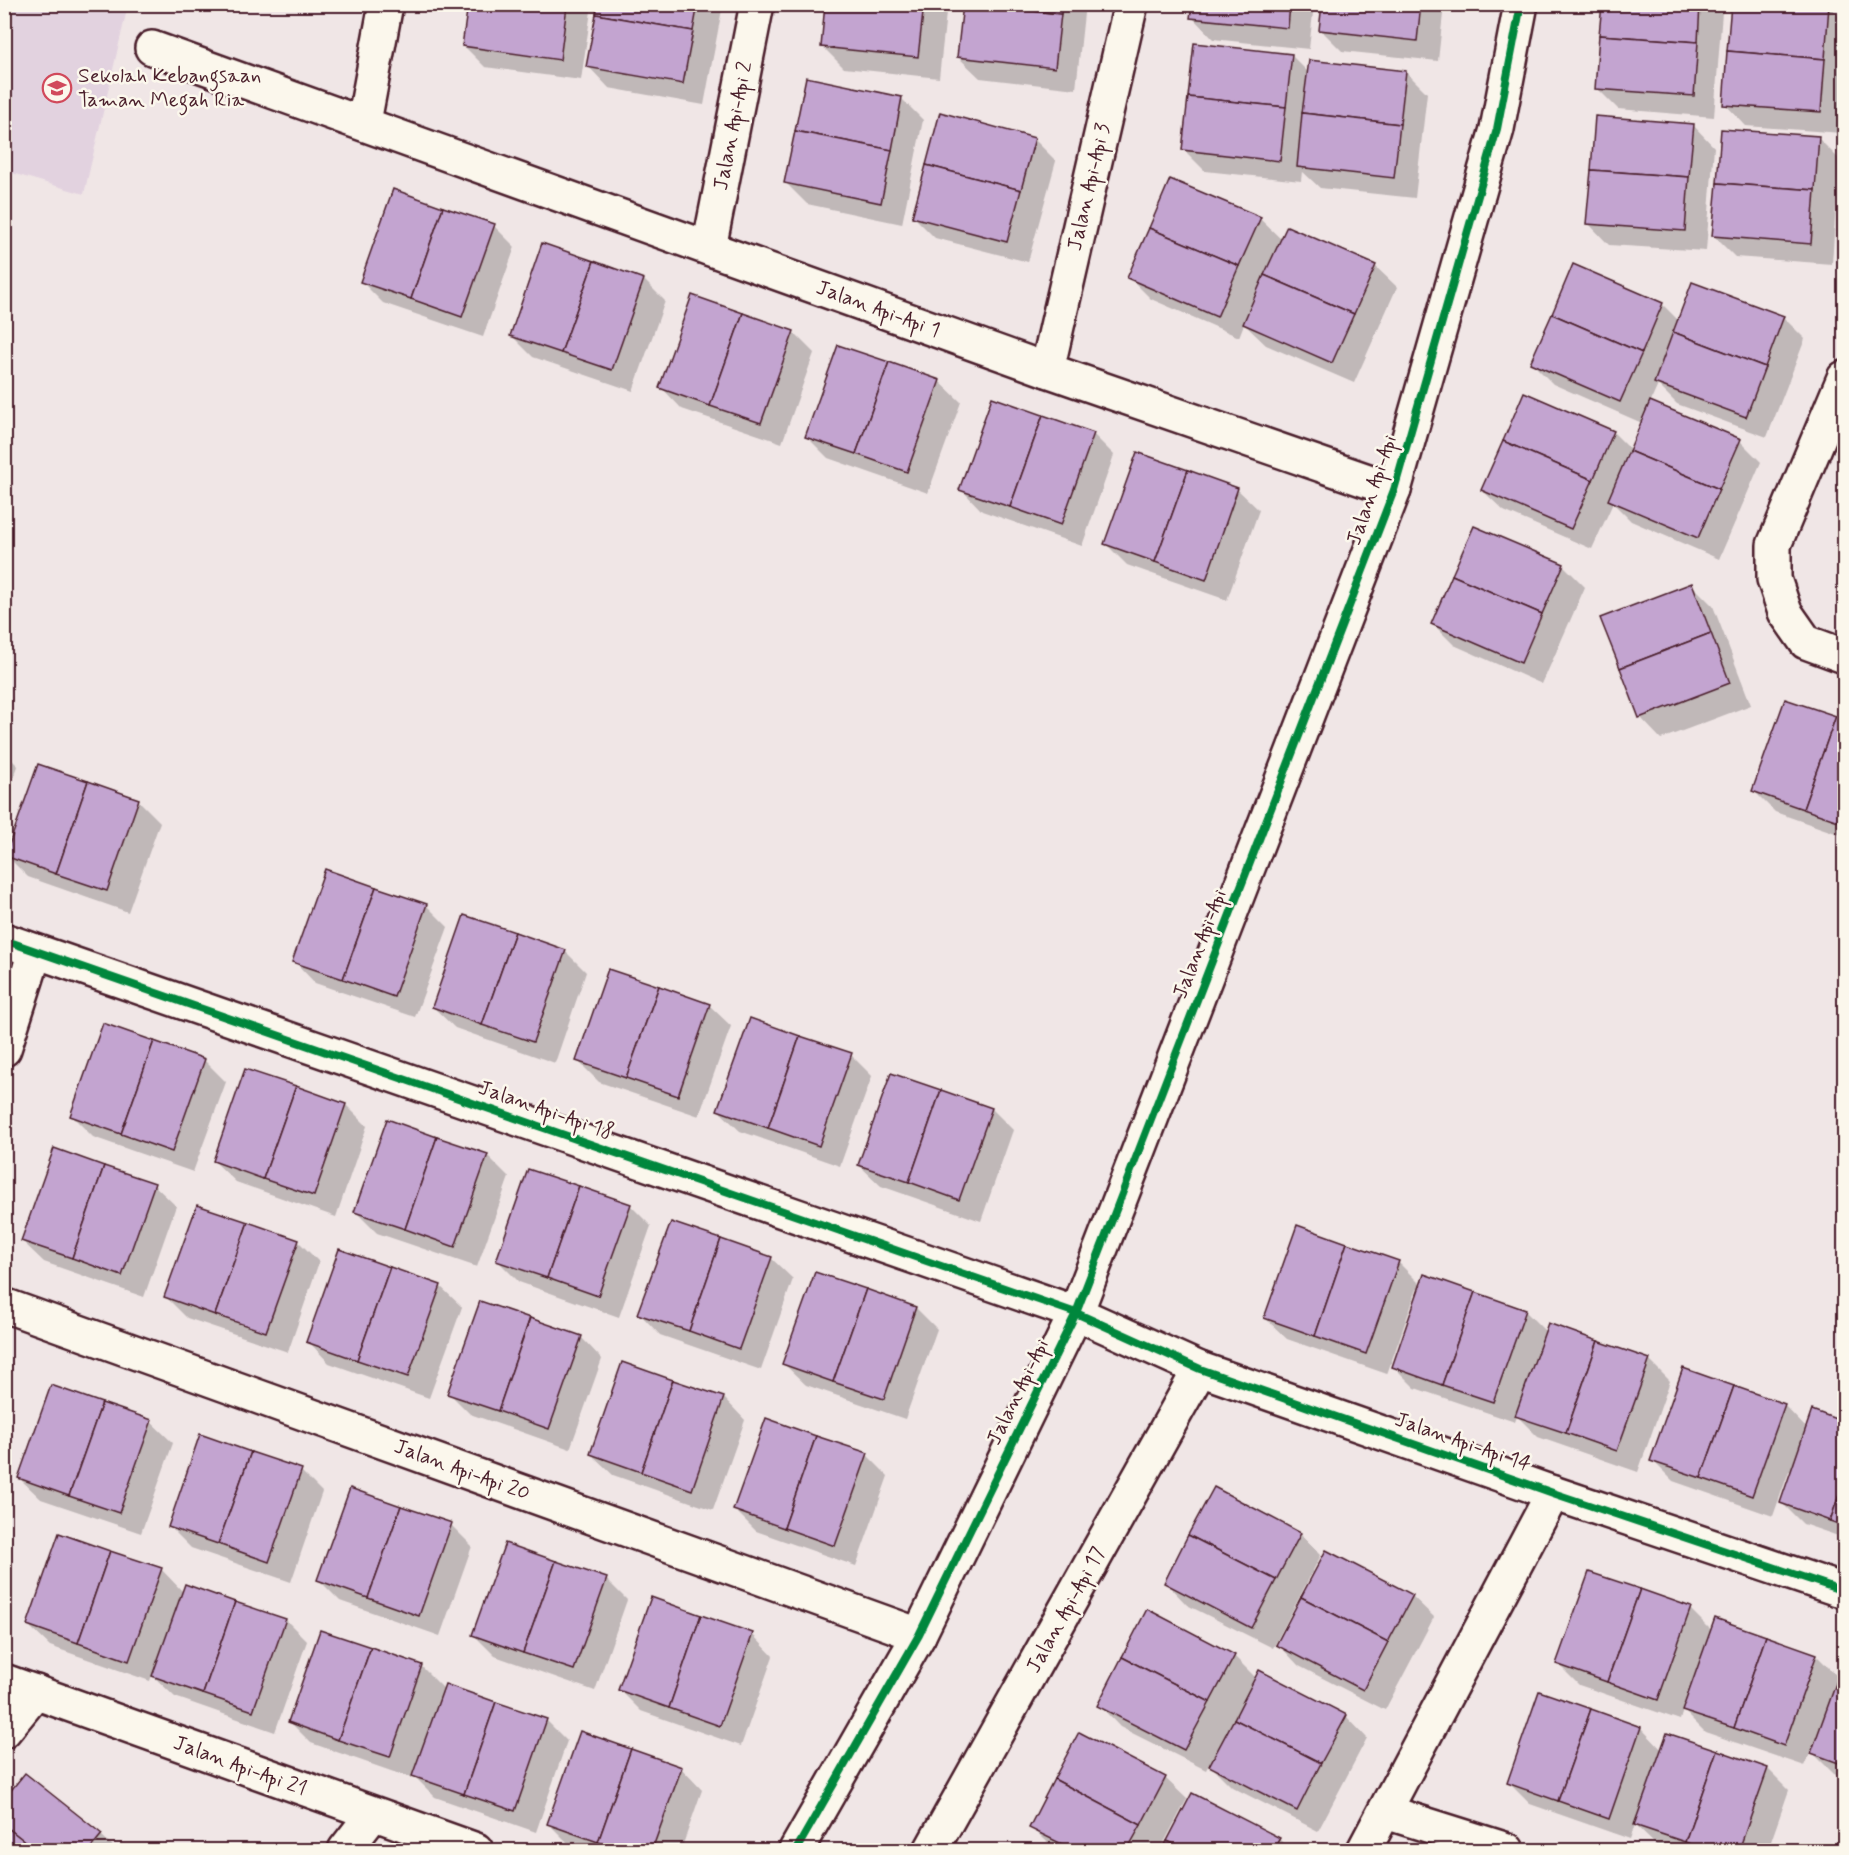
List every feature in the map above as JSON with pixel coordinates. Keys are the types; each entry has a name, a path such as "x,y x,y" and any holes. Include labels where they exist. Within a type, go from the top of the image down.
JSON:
{"street":[{"path":"364,122 386,4"},
{"name":"Jalan Api-Api 2","path":"709,248 757,4"},
{"name":"Jalan Api-Api 3","path":"1047,370 1131,4"},
{"name":"Jalan Api-Api","path":"796,1851 919,1635 1076,1313 1394,490 1497,129 1521,4"},
{"name":"Jalan Api-Api 1","path":"152,48 364,122 1047,370 1394,490"},
{"path":"1845,378 1774,545 1773,579 1785,612 1806,642 1845,656"},
{"name":"Jalan Api-Api 18","path":"4,940 1076,1313"},
{"path":"4,1049 35,951"},
{"name":"Jalan Api-Api 20","path":"4,1305 919,1635"},
{"name":"Jalan Api-Api 14","path":"1076,1313 1200,1369 1553,1493 1845,1591"},
{"name":"Jalan Api-Api 17","path":"931,1851 1200,1369"},
{"path":"1364,1851 1553,1493"},
{"name":"Jalan Api-Api 21","path":"4,1681 476,1851"},
{"path":"4,1731 36,1692"},
{"path":"1386,1812 1507,1851"},
{"path":"345,1851 373,1814"}],"shaded area":[{"name":"Sekolah Kebangsaan Taman Megah Ria","path":"4,5 128,5 84,194 5,171"}],"building":[{"path":"468,4 567,6 560,60 462,46"},
{"path":"598,4 698,4 693,31 596,14"},
{"path":"825,4 924,4 918,57 821,47"},
{"path":"963,4 1061,14 1055,68 957,57"},
{"path":"969,4 1062,4 1061,14"},
{"path":"1192,4 1290,4 1288,28 1190,18"},
{"path":"1322,4 1421,4 1417,41 1319,30"},
{"path":"1602,4 1700,4 1698,42 1599,35"},
{"path":"1731,4 1829,5 1825,59 1727,51"},
{"path":"596,14 693,31 683,84 586,67"},
{"path":"1599,35 1698,42 1694,96 1595,89"},
{"path":"1194,43 1292,54 1286,107 1188,97"},
{"path":"1727,51 1825,59 1821,112 1723,105"},
{"path":"1309,60 1406,71 1400,124 1302,113"},
{"path":"806,77 902,97 892,150 795,131"},
{"path":"1188,97 1286,107 1280,161 1182,150"},
{"path":"940,112 1035,138 1021,190 926,165"},
{"path":"1302,113 1400,124 1394,178 1297,167"},
{"path":"1595,116 1694,124 1689,177 1591,170"},
{"path":"1721,129 1819,136 1815,190 1717,183"},
{"path":"795,131 892,150 881,203 784,183"},
{"path":"926,165 1021,190 1007,242 912,217"},
{"path":"1591,170 1689,177 1685,231 1586,224"},
{"path":"1170,179 1261,217 1239,266 1149,228"},
{"path":"1717,183 1815,190 1811,244 1712,236"},
{"path":"393,189 443,207 411,299 360,282"},
{"path":"443,207 495,224 462,317 411,299"},
{"path":"1287,226 1376,265 1354,314 1264,275"},
{"path":"1149,228 1239,266 1217,317 1127,278"},
{"path":"542,243 594,261 561,353 510,336"},
{"path":"594,261 644,279 612,370 561,353"},
{"path":"1573,264 1663,303 1642,353 1552,314"},
{"path":"1264,275 1354,314 1332,363 1243,324"},
{"path":"1692,282 1784,316 1765,367 1673,332"},
{"path":"692,295 743,313 710,406 659,388"},
{"path":"743,313 794,331 761,423 710,406"},
{"path":"1552,314 1642,353 1620,402 1530,363"},
{"path":"1673,332 1765,367 1746,417 1654,383"},
{"path":"838,345 889,362 856,454 805,437"},
{"path":"889,362 940,380 907,472 856,454"},
{"path":"1524,392 1614,431 1593,480 1503,441"},
{"path":"992,397 1043,415 1010,507 959,490"},
{"path":"1650,401 1741,439 1719,489 1629,451"},
{"path":"1043,415 1094,433 1061,525 1010,507"},
{"path":"1503,441 1593,480 1571,529 1481,490"},
{"path":"1629,451 1719,489 1698,538 1608,500"},
{"path":"1137,452 1188,470 1155,562 1104,544"},
{"path":"1188,470 1238,488 1206,580 1155,562"},
{"path":"1474,526 1564,564 1542,614 1452,575"},
{"path":"1452,575 1542,614 1521,663 1431,624"},
{"path":"1692,583 1711,633 1620,668 1600,618"},
{"path":"1711,633 1730,683 1639,718 1620,668"},
{"path":"1785,699 1836,716 1803,809 1752,791"},
{"path":"1836,716 1844,719 1844,823 1803,809"},
{"path":"38,764 88,781 56,874 5,856"},
{"path":"88,781 139,799 107,891 56,874"},
{"path":"325,869 376,887 343,979 292,962"},
{"path":"376,887 427,904 394,997 343,979"},
{"path":"464,915 515,932 482,1025 432,1007"},
{"path":"515,932 566,950 533,1042 482,1025"},
{"path":"608,969 659,986 626,1078 576,1061"},
{"path":"659,986 710,1004 678,1096 626,1078"},
{"path":"750,1018 800,1036 768,1128 717,1110"},
{"path":"103,1023 154,1041 121,1134 70,1116"},
{"path":"800,1036 852,1053 819,1146 768,1128"},
{"path":"154,1041 205,1059 172,1152 121,1134"},
{"path":"245,1069 296,1086 263,1179 213,1161"},
{"path":"891,1073 941,1090 909,1182 858,1165"},
{"path":"296,1086 346,1104 314,1196 263,1179"},
{"path":"941,1090 992,1108 959,1200 909,1182"},
{"path":"387,1119 437,1137 405,1229 354,1212"},
{"path":"437,1137 488,1154 455,1247 405,1229"},
{"path":"54,1148 104,1166 72,1258 21,1241"},
{"path":"104,1166 155,1183 122,1276 72,1258"},
{"path":"528,1169 579,1186 547,1278 496,1261"},
{"path":"579,1186 631,1204 598,1296 547,1278"},
{"path":"197,1205 248,1222 215,1315 164,1297"},
{"path":"248,1222 299,1240 266,1332 215,1315"},
{"path":"671,1222 721,1239 689,1331 637,1314"},
{"path":"1297,1225 1347,1243 1315,1336 1264,1318"},
{"path":"721,1239 772,1257 739,1349 689,1331"},
{"path":"1347,1243 1399,1261 1366,1354 1315,1336"},
{"path":"339,1249 390,1267 357,1360 306,1342"},
{"path":"390,1267 441,1285 408,1377 357,1360"},
{"path":"815,1272 866,1289 833,1382 782,1364"},
{"path":"1424,1274 1475,1292 1442,1385 1392,1367"},
{"path":"866,1289 916,1307 884,1399 833,1382"},
{"path":"1475,1292 1526,1310 1493,1402 1442,1385"},
{"path":"480,1301 530,1318 498,1411 447,1394"},
{"path":"530,1318 582,1336 549,1429 498,1411"},
{"path":"1548,1323 1598,1341 1566,1433 1515,1416"},
{"path":"1598,1341 1650,1359 1617,1451 1566,1433"},
{"path":"622,1362 673,1380 641,1472 590,1454"},
{"path":"1683,1368 1734,1386 1701,1478 1650,1461"},
{"path":"673,1380 724,1397 692,1490 641,1472"},
{"path":"51,1385 102,1403 69,1496 18,1478"},
{"path":"1734,1386 1785,1404 1752,1496 1701,1478"},
{"path":"102,1403 152,1420 119,1513 69,1496"},
{"path":"1812,1410 1844,1422 1844,1481 1830,1521 1780,1503"},
{"path":"766,1418 816,1436 784,1528 733,1510"},
{"path":"200,1434 251,1452 218,1544 168,1527"},
{"path":"816,1436 868,1453 835,1546 784,1528"},
{"path":"251,1452 302,1469 269,1562 218,1544"},
{"path":"1844,1481 1844,1526 1830,1521"},
{"path":"1214,1487 1301,1533 1276,1580 1188,1535"},
{"path":"350,1488 401,1506 368,1598 317,1580"},
{"path":"401,1506 452,1523 419,1616 368,1598"},
{"path":"59,1533 110,1551 78,1643 27,1625"},
{"path":"1188,1535 1276,1580 1251,1628 1164,1583"},
{"path":"505,1543 556,1561 523,1653 472,1635"},
{"path":"1326,1550 1413,1595 1388,1642 1301,1597"},
{"path":"110,1551 162,1568 129,1661 78,1643"},
{"path":"556,1561 607,1578 574,1670 523,1653"},
{"path":"1589,1572 1640,1589 1607,1682 1556,1664"},
{"path":"185,1584 235,1602 203,1694 152,1676"},
{"path":"1640,1589 1691,1607 1658,1700 1607,1682"},
{"path":"651,1597 701,1615 669,1708 618,1690"},
{"path":"1301,1597 1388,1642 1363,1690 1276,1645"},
{"path":"235,1602 286,1619 253,1711 203,1694"},
{"path":"1147,1609 1235,1655 1210,1702 1122,1657"},
{"path":"701,1615 753,1633 720,1726 669,1708"},
{"path":"1715,1618 1766,1636 1734,1728 1682,1711"},
{"path":"320,1630 371,1647 338,1740 288,1722"},
{"path":"1766,1636 1817,1654 1784,1746 1734,1728"},
{"path":"371,1647 422,1665 390,1757 338,1740"},
{"path":"1122,1657 1210,1702 1184,1750 1097,1706"},
{"path":"1844,1661 1844,1765 1811,1753"},
{"path":"1259,1670 1347,1715 1321,1763 1234,1719"},
{"path":"445,1684 496,1702 464,1794 412,1776"},
{"path":"1539,1691 1591,1709 1558,1801 1507,1783"},
{"path":"496,1702 547,1719 515,1811 464,1794"},
{"path":"1591,1709 1641,1727 1609,1819 1558,1801"},
{"path":"1234,1719 1321,1763 1297,1811 1209,1766"},
{"path":"580,1731 631,1749 598,1842 547,1824"},
{"path":"1079,1732 1166,1777 1141,1825 1054,1779"},
{"path":"1667,1733 1717,1750 1685,1842 1634,1825"},
{"path":"631,1749 682,1767 652,1850 623,1850 598,1842"},
{"path":"1717,1750 1768,1768 1739,1850 1707,1850 1685,1842"},
{"path":"25,1773 102,1834 89,1850 36,1850 4,1825 4,1799"},
{"path":"1054,1779 1141,1825 1127,1850 1074,1850 1029,1828"},
{"path":"1192,1793 1280,1838 1273,1850 1187,1850 1167,1841"},
{"path":"4,1825 36,1850 4,1850"},
{"path":"1167,1841 1187,1850 1162,1850"}],"cycle path":[{"path":"796,1850 919,1635 1076,1313 1394,490 1497,129 1521,4"},
{"path":"4,940 1076,1313 1200,1369 1553,1493 1844,1591"}],"place":[{"name":"Sekolah Kebangsaan Taman Megah Ria","path":"57,88"}]}
